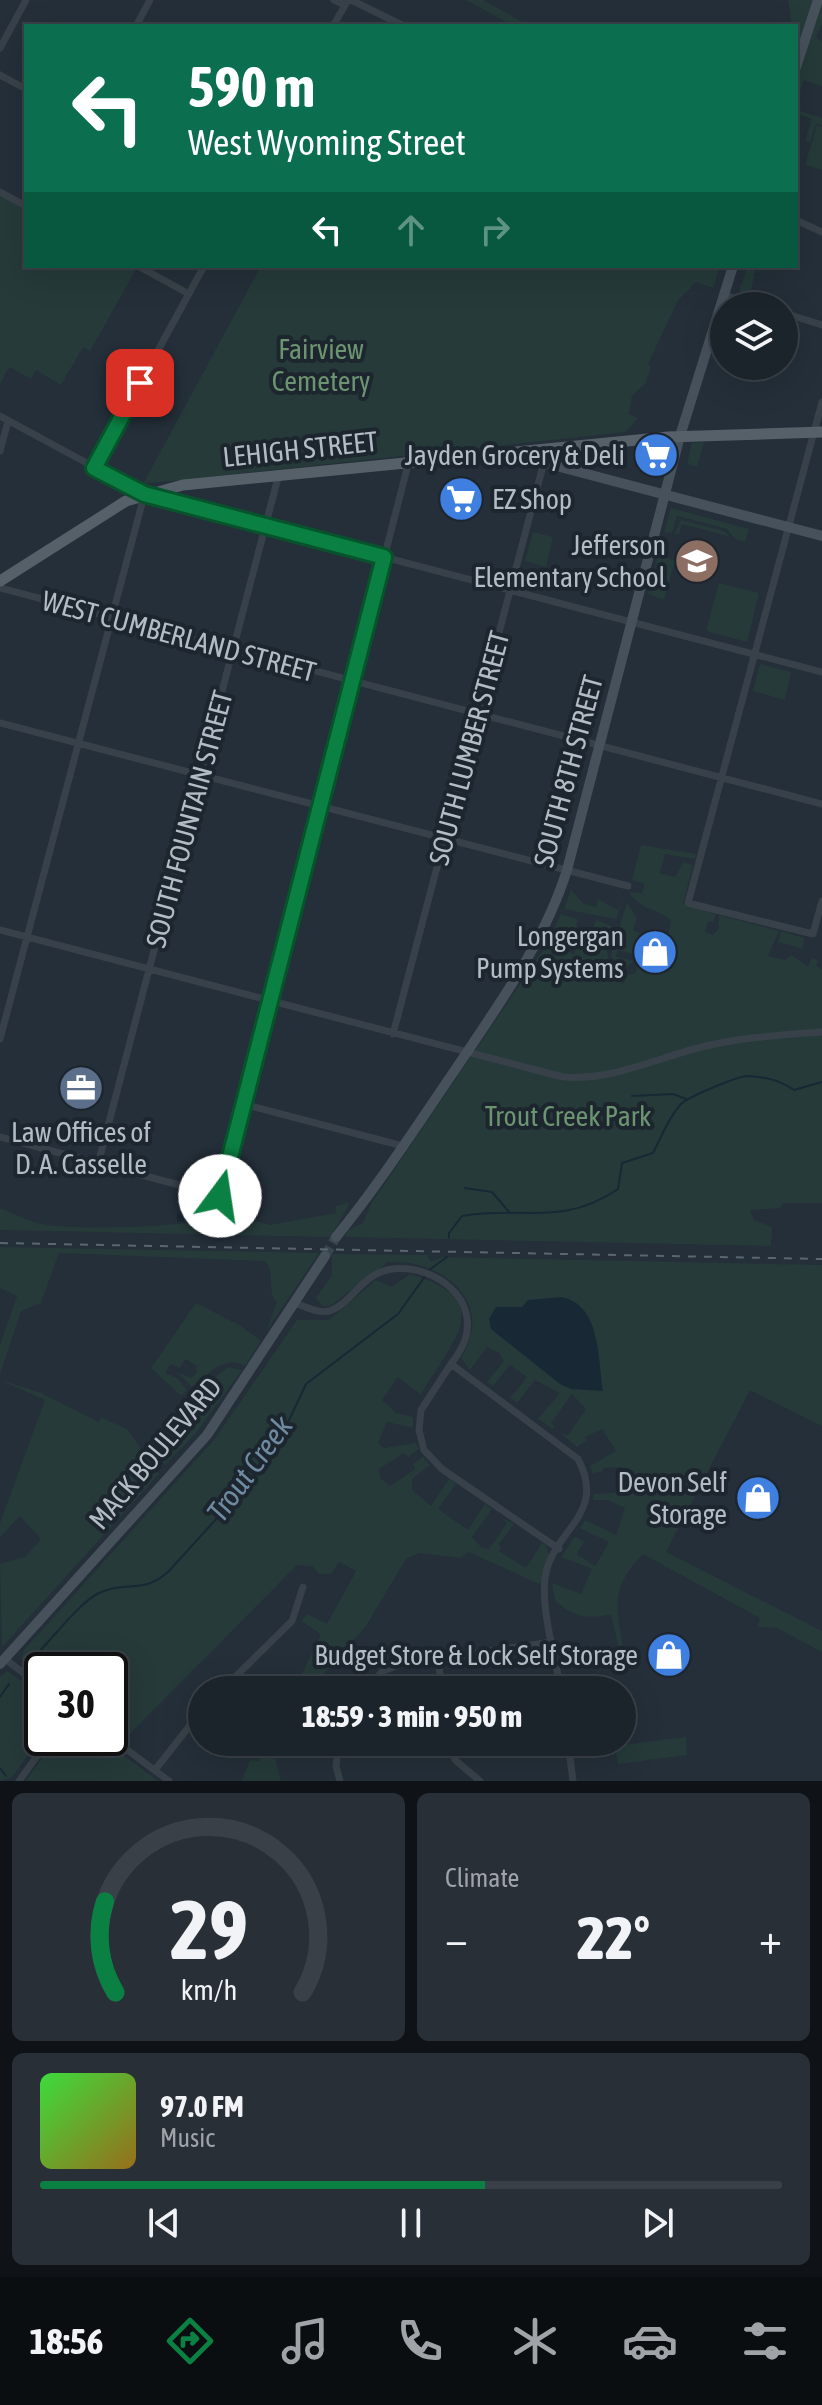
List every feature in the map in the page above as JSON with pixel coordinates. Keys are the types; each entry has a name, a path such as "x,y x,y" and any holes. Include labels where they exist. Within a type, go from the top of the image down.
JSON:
{"main road":[{"path":"798,61 818,0"},
{"name":"SOUTH 8TH STREET","path":"725,292 732,268"},
{"name":"SOUTH 8TH STREET","path":"336,1237 403,1146 542,935 567,870 680,436 710,340"},
{"name":"LEHIGH STREET","path":"0,581 126,501 183,485 680,436 818,432"},
{"path":"595,476 576,466 569,455 575,447 604,443"},
{"path":"504,452 822,536"},
{"name":"MACK BOULEVARD","path":"2,1661 207,1435 297,1304 325,1256"}],"street":[{"path":"0,48 26,0"},
{"path":"137,24 150,0"},
{"path":"334,0 348,2 399,24"},
{"path":"334,24 348,2"},
{"path":"0,75 24,88"},
{"path":"0,192 24,205"},
{"path":"798,221 822,232"},
{"path":"142,268 189,294"},
{"path":"94,468 203,268"},
{"path":"798,317 822,325"},
{"path":"822,402 818,432 788,527 688,903 813,934 822,901"},
{"path":"0,451 4,418 144,494 822,672"},
{"path":"0,1137 220,1196 409,461"},
{"name":"SOUTH LUMBER STREET","path":"393,1034 544,462"},
{"name":"SOUTH FOUNTAIN STREET","path":"98,1164 279,474"},
{"path":"0,1039 144,494"},
{"name":"WEST CUMBERLAND STREET","path":"0,588 822,804"},
{"path":"0,723 628,886"},
{"path":"0,930 563,1077 588,1078 614,1074 710,1045 822,1032"},
{"path":"243,1104 403,1146"},
{"path":"297,1304 327,1312 380,1272 391,1268 418,1271 435,1277 460,1298 468,1324 465,1343 421,1410 419,1430 424,1450 442,1469 559,1549"},
{"path":"451,1364 572,1452 586,1477 588,1495 583,1510 559,1549 546,1578 558,1676"},
{"path":"236,1676 292,1621 303,1587"},
{"path":"377,1676 391,1667 552,1642"},
{"path":"438,1659 440,1676"},
{"path":"2,1661 24,1675"},
{"path":"155,1770 188,1728"},
{"path":"128,1750 169,1781"},
{"path":"19,1781 37,1756"},
{"path":"336,1756 340,1781"},
{"path":"454,1756 480,1781"},
{"path":"570,1756 573,1781"}],"green space":[{"path":"466,0 483,0 526,24 510,24"},
{"path":"788,0 822,0 822,24 816,37 822,41 822,86 804,80 798,96 798,24 792,24"},
{"path":"798,112 822,118 822,125 816,124 810,142 805,141 812,119"},
{"path":"817,125 822,127 822,170 805,165"},
{"path":"0,195 24,208 24,268 137,268 90,351 83,347 61,385 36,370 31,379 9,367 0,384"},
{"name":"Fairview Cemetery","path":"260,268 719,268 713,288 696,282 678,300 648,364 651,367 645,384 632,396 629,414 638,418 626,432 143,484"},
{"path":"747,268 756,268 751,292 739,291"},
{"path":"704,442 697,467 687,464 692,443"},
{"path":"671,508 749,529 745,542 735,539 727,529 677,516 672,533 664,532"},
{"path":"681,520 724,531 731,537 682,524 679,535 674,534"},
{"path":"533,532 553,537 546,567 525,561"},
{"path":"658,556 675,560 664,600 648,594"},
{"path":"719,583 759,593 747,642 706,631"},
{"path":"760,664 791,672 785,700 753,691"},
{"name":"Trout Creek Park","path":"641,845 696,854 695,859 665,854 660,873 675,877 684,862 693,865 683,904 716,914 713,922 708,921 705,932 713,935 719,928 719,915 779,931 768,956 785,960 791,955 808,966 812,958 818,960 816,966 822,969 822,1203 783,1203 780,1208 750,1210 754,1220 772,1227 771,1246 345,1237 348,1230 363,1223 371,1204 550,940 574,955 578,941 552,934 561,914 577,919 576,933 590,937 596,920 614,927 616,919 564,909 571,890 584,904 596,907 598,899 618,910 624,892 607,952 609,962 621,977 621,985 625,981 624,976 635,973 640,962 662,968 671,921 638,903 629,892 642,893 645,884 632,880"},
{"path":"627,902 637,918 633,930 648,937 640,956 639,949 636,949 636,955 618,950 616,957 634,961 623,970 611,956"},
{"path":"781,931 804,938 803,949 778,942"},
{"path":"345,1201 349,1205 330,1237 0,1230 0,1208 35,1222 64,1227 167,1225 227,1214 270,1225 336,1213 335,1206 345,1204"},
{"path":"0,1247 319,1253 267,1330 277,1302 265,1261 59,1253 41,1303 21,1311 0,1374 0,1345 17,1296 0,1288"},
{"path":"332,1254 427,1255 431,1262 442,1257 822,1265 822,1426 750,1390 666,1552 822,1631 822,1652 777,1628 757,1627 760,1618 643,1554 623,1581 619,1593 618,1618 625,1663 622,1663 611,1614 588,1617 574,1614 555,1600 552,1583 581,1594 592,1569 561,1557 575,1536 584,1542 577,1554 595,1566 609,1542 580,1528 585,1520 616,1535 625,1508 607,1500 593,1500 594,1494 627,1492 622,1467 603,1468 603,1471 593,1474 590,1466 616,1451 602,1429 585,1437 587,1440 577,1447 561,1434 568,1435 586,1409 572,1394 551,1423 555,1426 553,1429 538,1419 560,1393 535,1380 517,1403 510,1398 527,1377 510,1365 493,1386 487,1382 504,1361 499,1353 487,1347 470,1370 461,1358 470,1338 472,1319 468,1302 444,1276 428,1268 388,1262 330,1306 322,1306 316,1298 332,1275"},
{"path":"410,1274 438,1285 454,1297 461,1311 454,1342 421,1395 398,1377 382,1400 396,1413 413,1417 413,1428 387,1422 378,1443 384,1448 416,1443 419,1449 408,1457 404,1453 379,1469 380,1478 390,1486 415,1469 413,1464 423,1457 430,1465 412,1479 412,1490 431,1506 449,1479 456,1484 438,1509 468,1530 485,1504 492,1509 472,1537 482,1548 489,1549 507,1523 502,1518 514,1524 499,1544 499,1551 526,1568 542,1543 546,1545 549,1555 542,1581 539,1584 469,1552 461,1558 419,1553 406,1559 366,1626 322,1676 301,1676 321,1634 301,1621 308,1614 327,1624 356,1571 339,1562 331,1574 319,1574 312,1566 297,1565 128,1736 128,1652 24,1652 24,1662 21,1659 24,1650 214,1440 297,1320 329,1320 376,1280 392,1287"},
{"path":"196,1303 241,1326 261,1341 245,1366 223,1364 192,1387 177,1372 191,1378 197,1372 196,1365 185,1359 180,1368 170,1364 165,1373 177,1378 187,1390 181,1396 151,1368"},
{"path":"228,1367 242,1370 196,1433 165,1465 148,1438 156,1443 197,1392"},
{"path":"0,1380 39,1392 99,1422 101,1417 128,1430 159,1474 2,1647 0,1564 25,1557 41,1539 20,1516 0,1537 0,1523 45,1400"},
{"path":"7,1671 24,1683 24,1756 27,1756 12,1777 0,1781 0,1677"},
{"path":"686,1737 687,1755 618,1764 617,1756 636,1756 636,1743"},
{"path":"43,1756 124,1756 158,1781 26,1781"},
{"path":"261,1756 275,1756 281,1781 242,1781 250,1760 259,1761"}],"water":[{"path":"185,1202 210,1208 207,1218 177,1222 177,1213 181,1215"},
{"path":"561,1297 584,1310 591,1321 603,1391 571,1389 560,1384 491,1329 489,1319 496,1307 522,1307 528,1300"}],"waterway":[{"name":"Trout Creek","path":"449,1238 449,1233 462,1216 559,1212 597,1201 618,1189 622,1163 653,1153 680,1105 734,1079 761,1077 794,1090 822,1082"},
{"path":"632,1096 673,1094 686,1099"},
{"path":"465,1188 492,1192 510,1213"},
{"name":"Trout Creek","path":"429,1270 447,1257"},
{"name":"Trout Creek","path":"39,1652 75,1612 99,1593 151,1583 169,1571 247,1485 282,1435 306,1384 398,1314 426,1275"},
{"name":"Trout Creek","path":"0,1697 9,1684"},
{"name":"Trout Creek","path":"0,1768 6,1776"}],"tunnel":[{"path":"325,1256 336,1237"}],"railway":[{"path":"0,1243 822,1259"}],"place":[{"name":"Jayden Grocery & Deli","path":"656,455"},
{"name":"EZ Shop","path":"461,499"},
{"name":"Jefferson Elementary School","path":"697,561"},
{"name":"Longergan Pump Systems","path":"655,952"},
{"name":"Law Offices of D. A. Casselle","path":"81,1088"},
{"name":"Devon Self Storage","path":"758,1498"},
{"name":"Budget Store & Lock Self Storage","path":"669,1655"}],"route":[{"path":"140,383 94,468 144,494 384,557 220,1196"}]}
